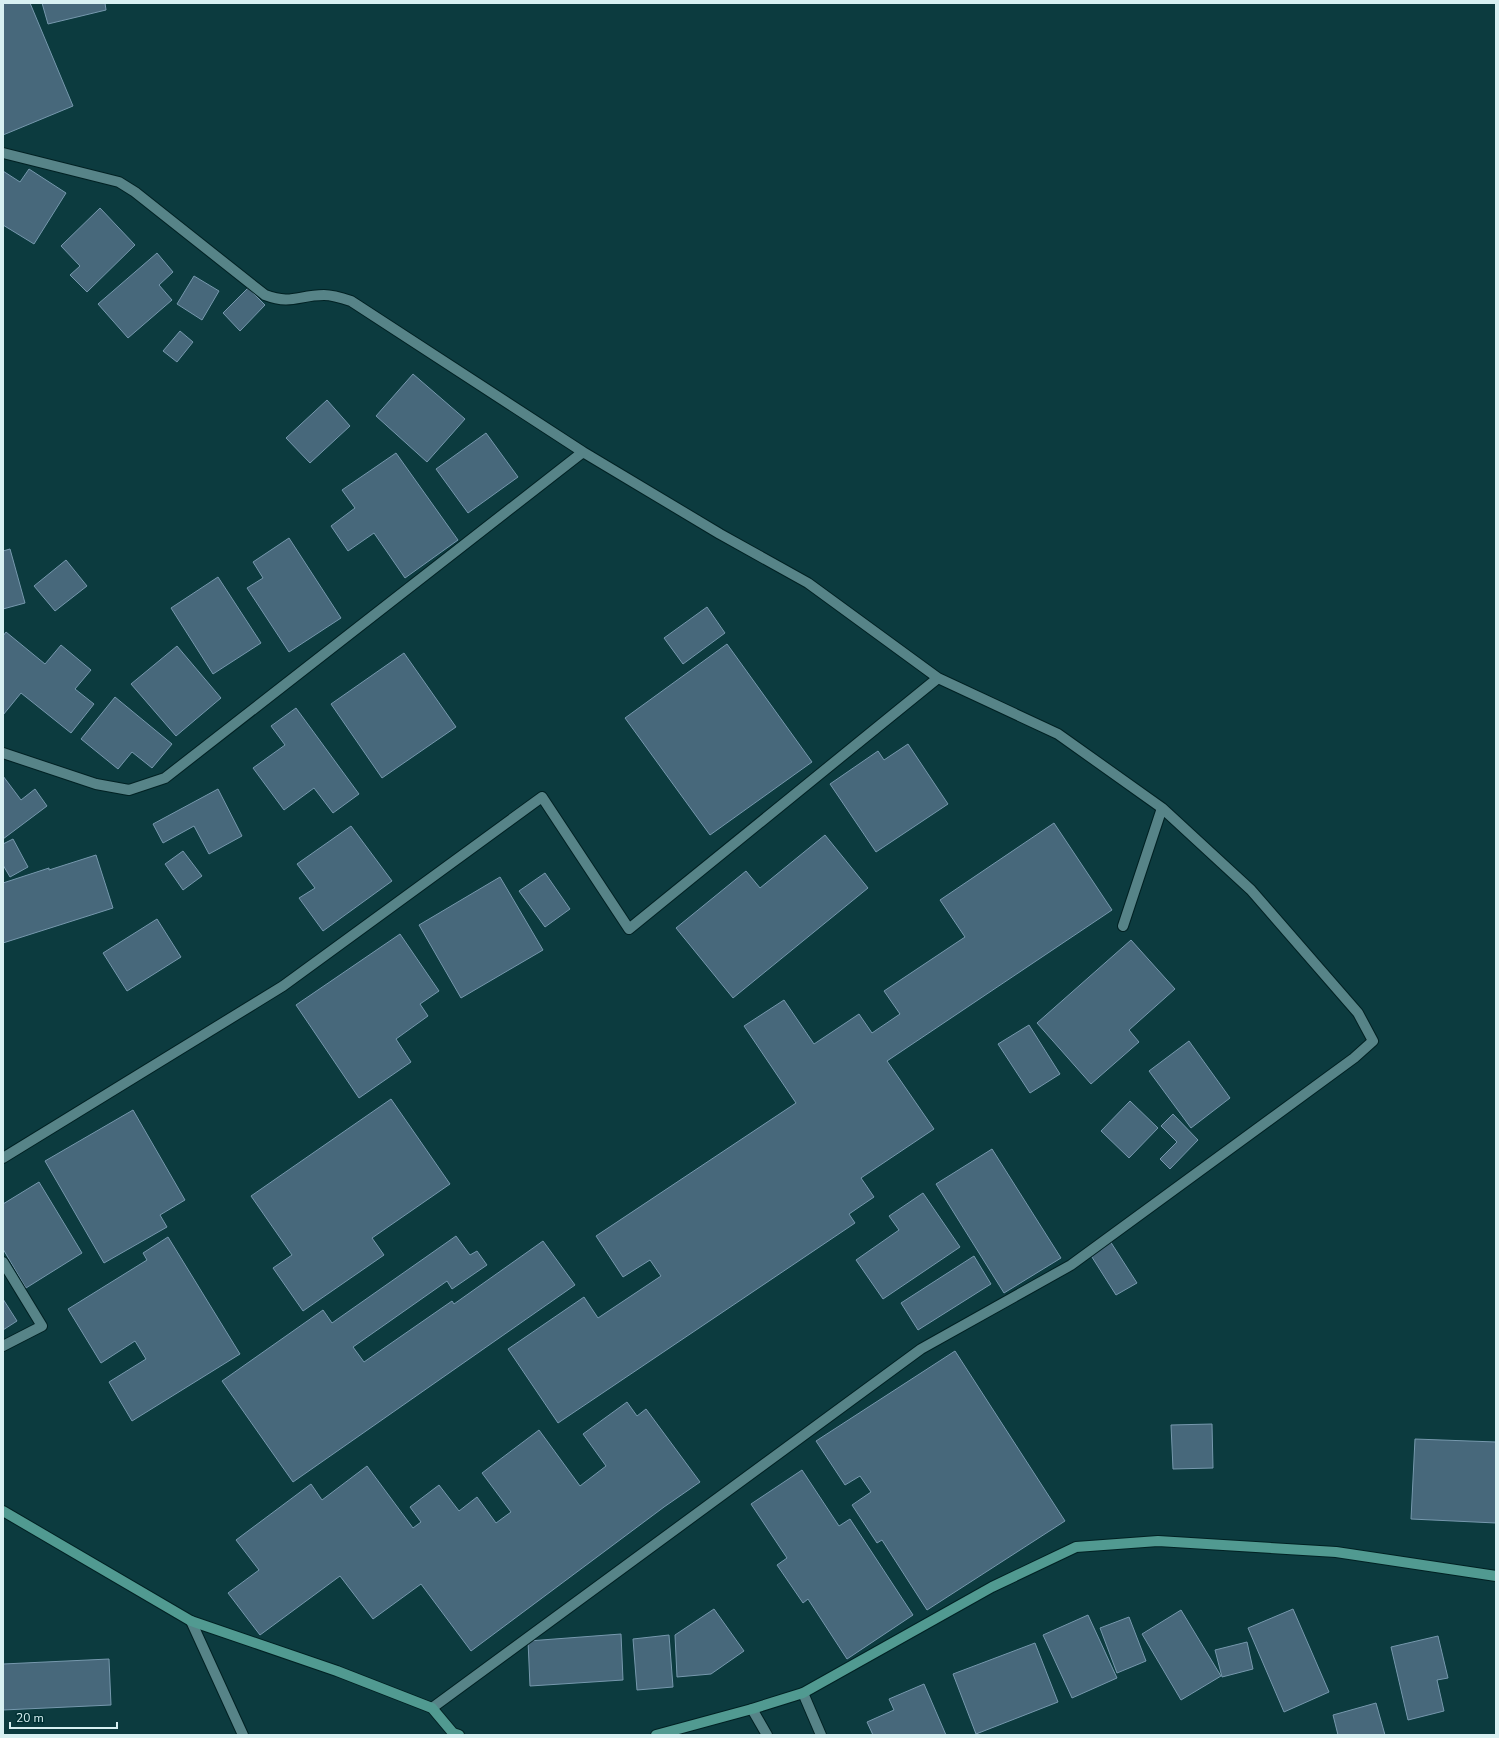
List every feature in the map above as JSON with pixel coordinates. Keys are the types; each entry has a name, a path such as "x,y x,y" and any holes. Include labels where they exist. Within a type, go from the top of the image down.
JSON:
{"main road":[{"path":"3,1511 191,1621 337,1671 432,1708 453,1733 459,1735"},
{"path":"656,1735 752,1709 803,1693 992,1587 1076,1547 1158,1541 1336,1552 1496,1576"}],"street":[{"path":"3,153 119,182 135,192 265,295 286,301 324,295 338,296 351,301 583,452 720,534 808,583 938,678 1058,734 1162,808 1251,890 1358,1013 1373,1041 1354,1058 1070,1264 920,1349 432,1708"},
{"path":"3,753 96,784 129,790 165,778 583,452"},
{"path":"3,1158 283,986 542,797 629,929 938,678"},
{"path":"1123,926 1162,808"},
{"path":"3,1262 42,1326 3,1346"},
{"path":"191,1621 243,1735"},
{"path":"803,1693 821,1735"},
{"path":"752,1709 767,1735"}],"building":[{"path":"3,3 30,3 73,106 3,135"},
{"path":"42,3 105,3 106,10 48,24"},
{"path":"29,169 66,193 34,244 3,225 3,171 20,182"},
{"path":"100,208 135,245 87,292 70,275 80,266 61,246"},
{"path":"157,253 173,272 159,285 172,300 128,338 98,304"},
{"path":"194,276 219,291 202,320 177,304"},
{"path":"248,288 265,305 240,331 223,313"},
{"path":"180,331 193,342 177,362 163,351"},
{"path":"413,374 465,419 427,462 376,416"},
{"path":"327,400 350,426 310,463 286,438"},
{"path":"486,433 518,477 468,513 436,469"},
{"path":"396,453 458,540 405,578 374,533 348,551 331,526 355,508 342,490"},
{"path":"289,538 341,618 289,652 247,588 263,578 253,562"},
{"path":"10,549 25,603 3,609 3,551"},
{"path":"66,560 87,586 55,611 34,586"},
{"path":"218,577 261,643 213,674 171,608"},
{"path":"707,607 725,633 683,664 664,638"},
{"path":"6,632 45,664 61,645 91,670 75,689 94,704 71,733 21,693 3,715 3,636"},
{"path":"727,644 812,762 710,835 625,718"},
{"path":"177,646 221,698 176,736 131,684"},
{"path":"404,653 456,727 382,778 331,704"},
{"path":"115,697 172,744 152,768 132,752 118,769 81,739"},
{"path":"296,708 359,794 333,813 314,788 284,810 253,768 285,745 271,726"},
{"path":"908,744 948,804 876,852 830,784 878,751 884,760"},
{"path":"3,776 21,800 35,789 47,806 3,839"},
{"path":"218,789 242,836 209,854 194,826 163,843 153,824"},
{"path":"1054,823 1112,910 887,1061 934,1129 861,1178 874,1197 849,1214 855,1223 558,1423 508,1349 584,1297 598,1318 661,1276 650,1260 623,1277 596,1236 796,1103 744,1026 784,1000 814,1044 859,1014 872,1033 900,1014 884,991 965,937 940,900"},
{"path":"351,826 392,881 323,931 299,898 315,888 297,864"},
{"path":"825,835 868,888 733,998 676,928 746,871 760,888"},
{"path":"13,839 28,867 10,877 3,865 3,844"},
{"path":"183,851 202,876 183,890 165,864"},
{"path":"96,855 113,908 3,943 3,883"},
{"path":"545,873 570,909 545,927 519,891"},
{"path":"500,877 543,950 461,998 419,925"},
{"path":"157,919 181,957 127,991 103,953"},
{"path":"400,934 439,991 420,1004 428,1016 396,1039 411,1062 359,1098 296,1005"},
{"path":"1131,940 1175,989 1129,1030 1139,1042 1091,1084 1037,1023"},
{"path":"1029,1025 1060,1074 1030,1093 998,1044"},
{"path":"1189,1041 1230,1098 1191,1128 1149,1071"},
{"path":"391,1099 450,1184 372,1238 384,1255 303,1311 273,1268 292,1255 251,1196"},
{"path":"1130,1101 1158,1128 1129,1158 1101,1131"},
{"path":"133,1110 185,1200 160,1215 167,1227 104,1263 45,1161"},
{"path":"1173,1114 1198,1140 1170,1169 1160,1159 1177,1142 1161,1126"},
{"path":"992,1149 1061,1258 1004,1293 936,1184"},
{"path":"39,1182 82,1253 26,1288 3,1249 3,1204"},
{"path":"923,1193 960,1247 883,1299 856,1260 899,1230 889,1216"},
{"path":"456,1236 470,1255 477,1251 487,1265 452,1289 447,1281 353,1347 364,1362 452,1301 454,1304 543,1241 575,1285 293,1482 222,1381 323,1310 332,1323"},
{"path":"168,1237 240,1354 132,1421 109,1382 146,1359 135,1341 101,1363 68,1309 147,1260 143,1253"},
{"path":"1110,1241 1137,1283 1116,1295 1090,1254"},
{"path":"974,1256 991,1284 918,1330 901,1303"},
{"path":"3,1299 17,1321 3,1330"},
{"path":"955,1351 1065,1521 927,1610 882,1540 877,1543 852,1505 871,1492 860,1476 845,1485 816,1441"},
{"path":"627,1402 637,1416 646,1409 700,1482 664,1507 471,1651 421,1584 373,1619 340,1576 260,1635 228,1593 259,1570 236,1540 311,1484 322,1500 367,1466 413,1528 421,1522 410,1507 439,1485 459,1511 477,1497 496,1523 511,1512 482,1473 539,1430 580,1486 606,1466 583,1434"},
{"path":"1212,1424 1213,1468 1173,1469 1171,1425"},
{"path":"1415,1439 1496,1442 1496,1523 1411,1519"},
{"path":"802,1470 839,1526 850,1519 913,1615 847,1659 808,1599 803,1603 777,1565 787,1558 751,1504"},
{"path":"714,1609 744,1651 711,1674 677,1677 675,1635"},
{"path":"1293,1609 1329,1692 1284,1712 1248,1628"},
{"path":"1181,1610 1221,1676 1181,1700 1142,1634"},
{"path":"1088,1615 1117,1678 1072,1698 1043,1635"},
{"path":"1129,1617 1146,1661 1117,1673 1100,1628"},
{"path":"621,1634 623,1680 530,1686 528,1641"},
{"path":"669,1635 673,1687 637,1690 633,1639"},
{"path":"1438,1636 1448,1678 1437,1680 1444,1711 1408,1720 1391,1647"},
{"path":"1247,1642 1253,1669 1222,1677 1215,1650"},
{"path":"1035,1643 1058,1702 976,1734 953,1674"},
{"path":"109,1659 111,1705 3,1710 3,1664"},
{"path":"924,1684 946,1735 873,1735 867,1722 894,1710 889,1699"},
{"path":"1376,1703 1385,1735 1338,1735 1333,1715"}]}
